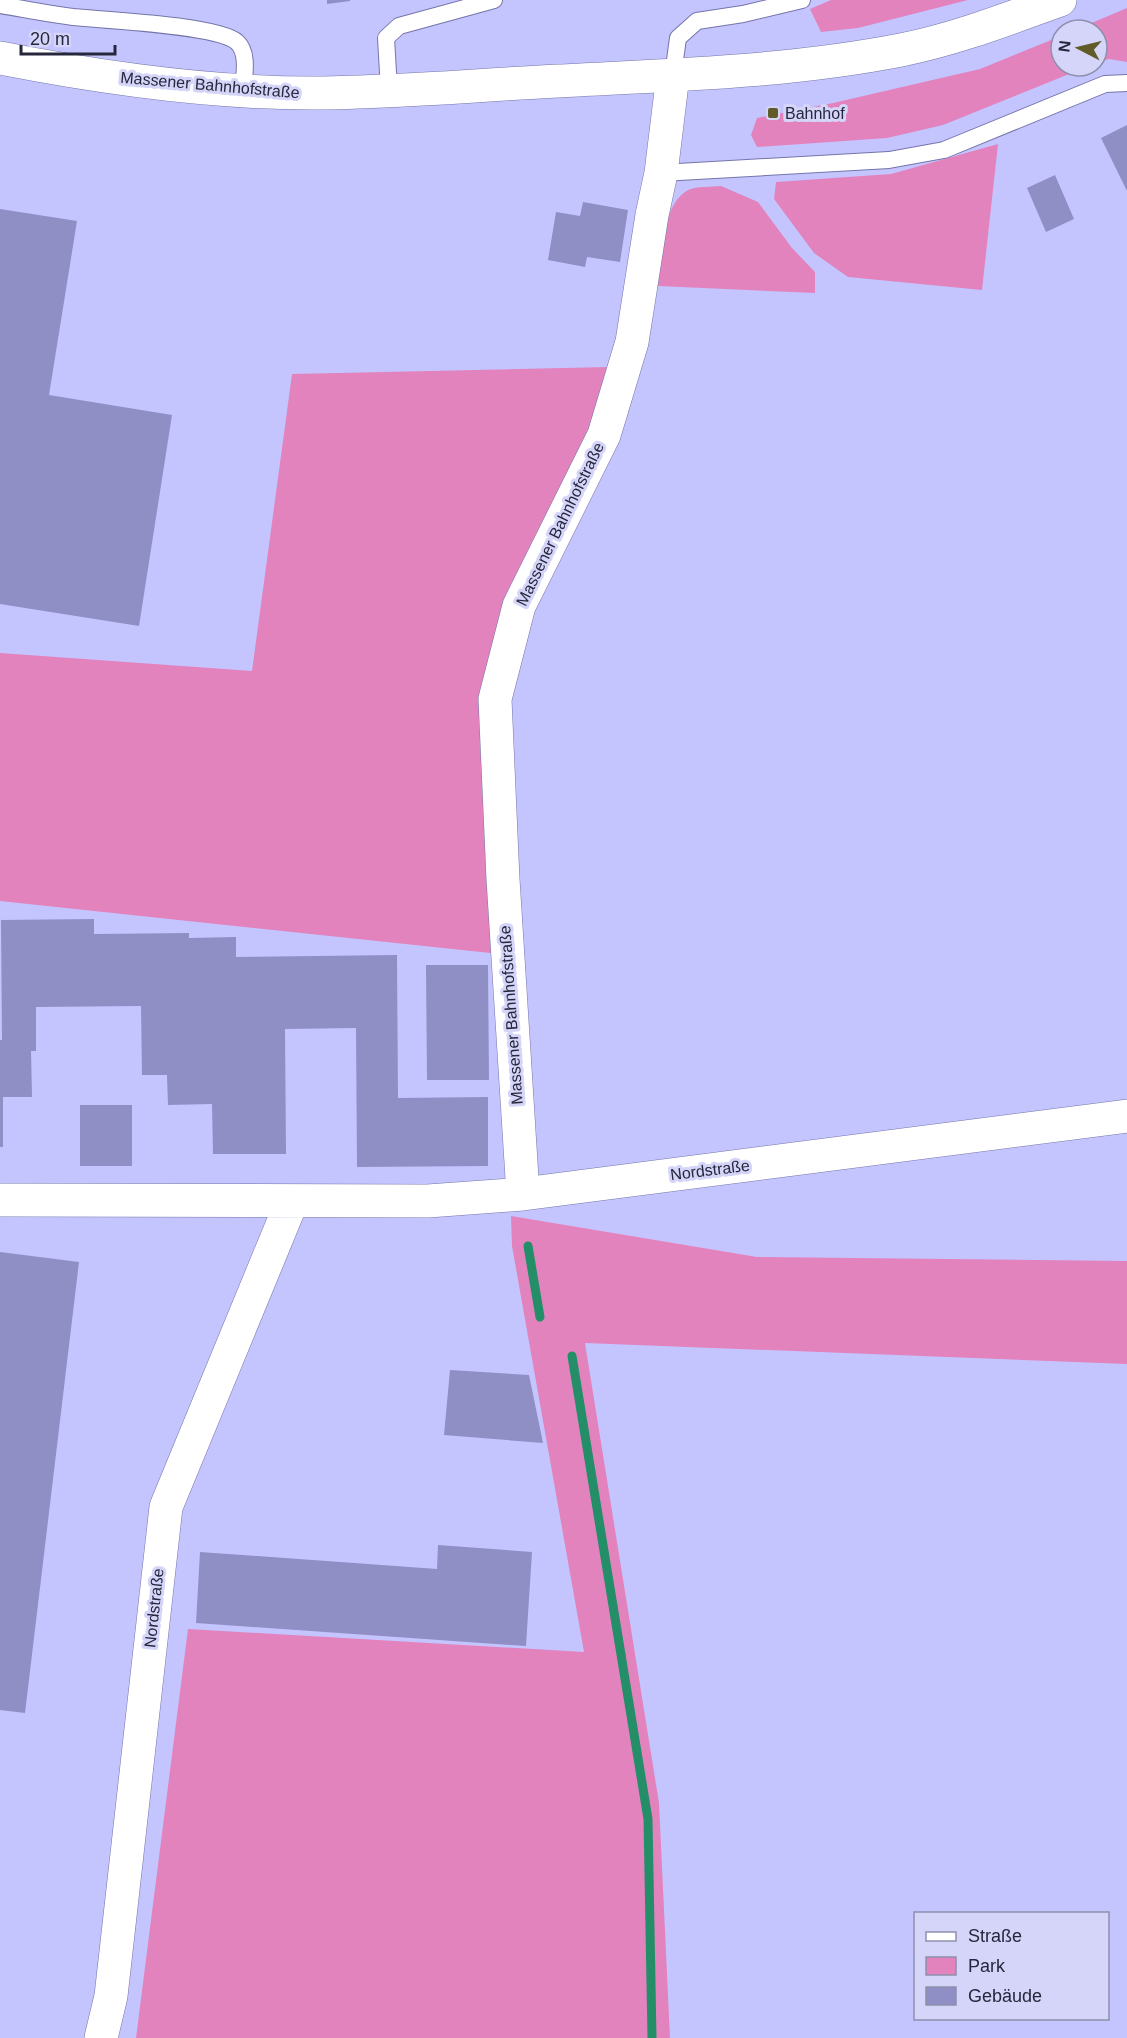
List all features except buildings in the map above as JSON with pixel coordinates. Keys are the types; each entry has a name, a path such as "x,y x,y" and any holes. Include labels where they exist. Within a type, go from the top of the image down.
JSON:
{"street":[{"name":"Massener Bahnhofstraße","path":"0,57 148,83 310,93 673,75 774,68 849,59 903,49 969,33 1060,0"},
{"name":"Massener Bahnhofstraße","path":"523,1194 503,879 495,699 519,606 604,435 632,342 661,173 673,75"},
{"name":"Nordstraße","path":"0,1200 428,1201 523,1194 1127,1116"},
{"name":"Nordstraße","path":"101,2038 111,1996 166,1507 292,1201"}],"lane":[{"path":"388,90 386,39 399,26 494,0"},
{"path":"673,75 678,38 697,21 740,7 783,6 802,0"},
{"path":"0,5 70,17 198,29 224,35 237,42 244,52 243,90"},
{"path":"661,173 889,160 944,150 1063,99 1105,84 1127,83"}],"green space":[{"path":"831,0 968,0 858,28 821,32 810,9"},
{"path":"1127,8 1127,62 1109,59 1109,18 1103,18"},
{"path":"1049,41 1049,78 1059,78 943,125 887,138 757,147 751,135 757,118 980,69"},
{"path":"998,144 982,290 848,277 814,253 774,199 776,182 891,174"},
{"path":"721,186 758,202 792,248 815,272 815,293 658,286 664,234 672,208 679,197 688,190"},
{"path":"608,367 592,440 507,602 500,954 0,901 0,653 252,671 292,374"},
{"path":"511,1216 757,1257 1127,1261 1127,1364 585,1343 659,1803 670,2038 136,2038 188,1629 584,1652 512,1246"}],"waterway":[{"path":"528,1246 540,1317"},
{"path":"572,1356 648,1819 652,2038"}],"place":[{"name":"Bahnhof","path":"773,113"}]}
